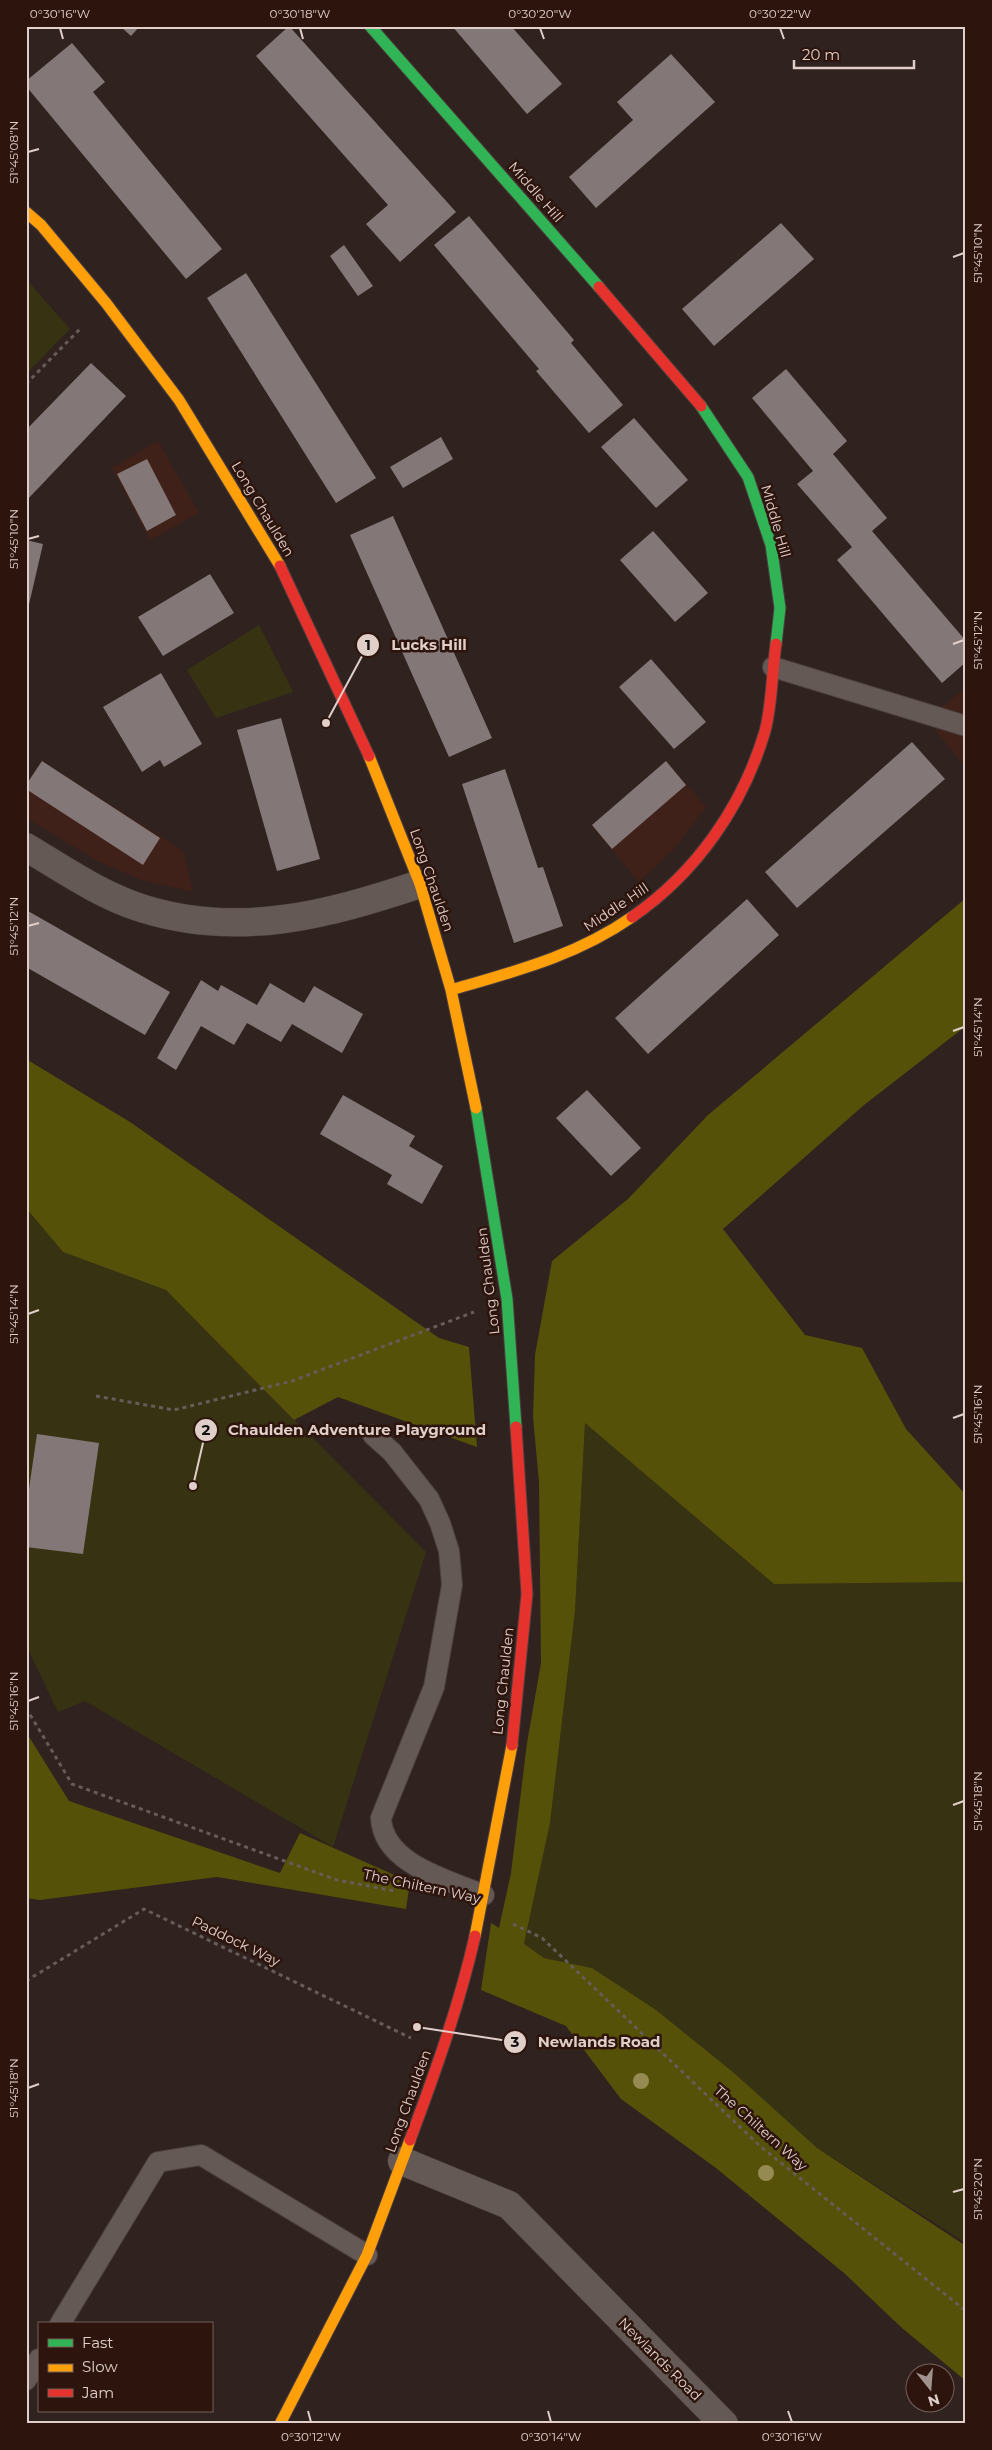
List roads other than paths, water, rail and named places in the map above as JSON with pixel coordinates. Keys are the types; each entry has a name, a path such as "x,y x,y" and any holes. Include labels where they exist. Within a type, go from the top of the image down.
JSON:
{"street":[{"name":"Middle Hill","path":"370,26 688,388 717,427 748,477 771,545 780,608 765,730 742,792 703,853 657,900 605,936 552,960 451,990"},
{"name":"Long Chaulden","path":"26,212 41,225 106,303 179,400 278,560 369,756 420,884 451,990 482,1134 507,1300 527,1594 512,1745 482,1901 465,1978 442,2054 367,2255 280,2424"},
{"path":"26,847 85,883 140,908 191,919 239,924 291,920 342,909 420,884"},
{"name":"Newlands Road","path":"402,2161 509,2205 724,2424"}],"lane":[{"path":"773,667 966,726"},
{"path":"373,1435 392,1452 429,1499 440,1523 448,1551 452,1585 434,1687 381,1818 381,1829 385,1838 413,1866 482,1901"},
{"path":"61,2322 158,2162 201,2155 367,2255"},
{"path":"26,2380 38,2362"}],"place":[{"name":"Lucks Hill","path":"326,723"},
{"name":"Chaulden Adventure Playground","path":"193,1486"},
{"name":"Newlands Road","path":"417,2027"}]}
